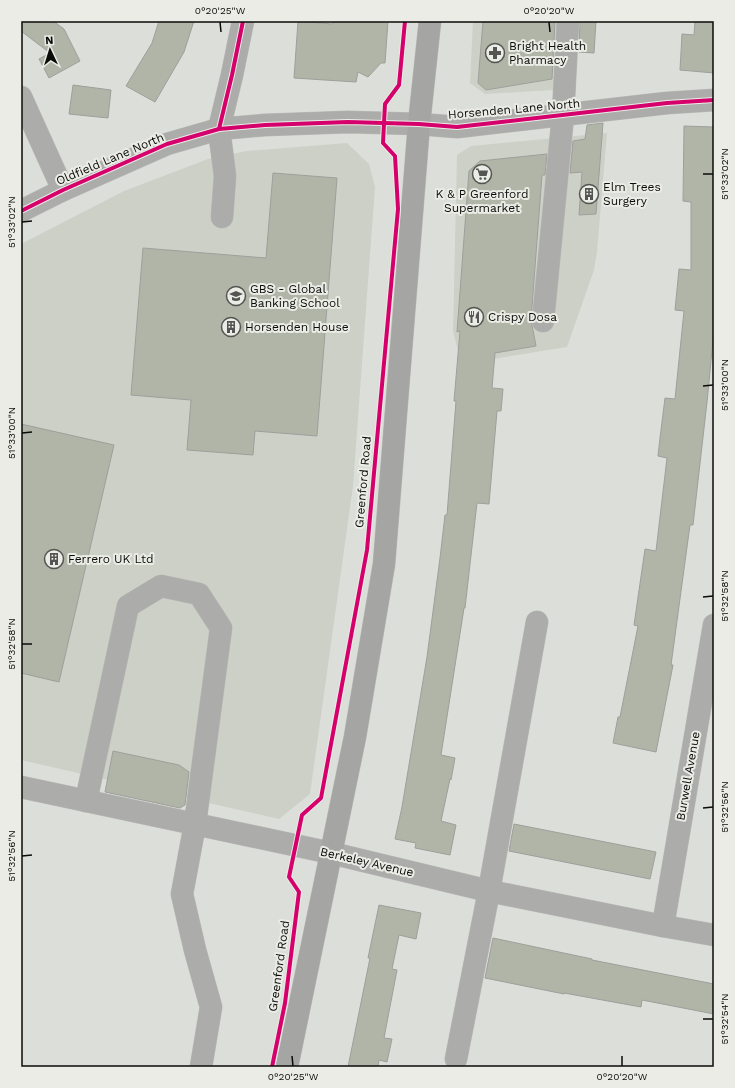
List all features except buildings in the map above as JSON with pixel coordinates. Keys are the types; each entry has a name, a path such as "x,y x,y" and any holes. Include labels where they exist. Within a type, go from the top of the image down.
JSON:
{"main road":[{"name":"Greenford Road","path":"287,1067 355,737 384,564 419,124 430,21"}],"street":[{"path":"222,216 225,176 219,129 243,21"},
{"path":"543,321 562,115 568,21"},
{"path":"21,97 63,190"},
{"name":"Horsenden Lane North","path":"219,129 265,125 348,122 419,124 457,127 667,103 714,100"},
{"name":"Oldfield Lane North","path":"21,211 63,190 167,144 219,129"},
{"path":"86,801 128,606 161,586 199,594 221,628 195,824 182,894 210,1008 201,1067"},
{"path":"456,1059 537,622"},
{"name":"Burwell Avenue","path":"663,926 714,625"},
{"name":"Berkeley Avenue","path":"21,788 331,853 488,891 714,935"}],"shaded area":[{"path":"473,21 574,21 569,89 485,94 470,83"},
{"path":"607,133 597,252 594,270 567,347 462,364 453,332 457,155 471,146"},
{"path":"347,143 369,164 375,187 353,486 310,794 279,819 21,760 21,244 124,191 208,159 247,151"}],"cycle path":[{"path":"219,129 243,21"},
{"path":"272,1067 285,1003 299,892 289,877 302,815 321,798 367,550 398,209 395,156 383,143 385,104 399,85 405,21"},
{"path":"21,211 63,190 167,144 219,129 265,125 348,122 419,124 457,127 667,103 714,100"}],"place":[{"name":"Bright Health Pharmacy","path":"495,53"},
{"name":"K & P Greenford Supermarket","path":"482,174"},
{"name":"Elm Trees Surgery","path":"589,194"},
{"name":"GBS - Global Banking School","path":"236,296"},
{"name":"Crispy Dosa","path":"474,317"},
{"name":"Horsenden House","path":"231,327"},
{"name":"Ferrero UK Ltd","path":"54,559"}]}
